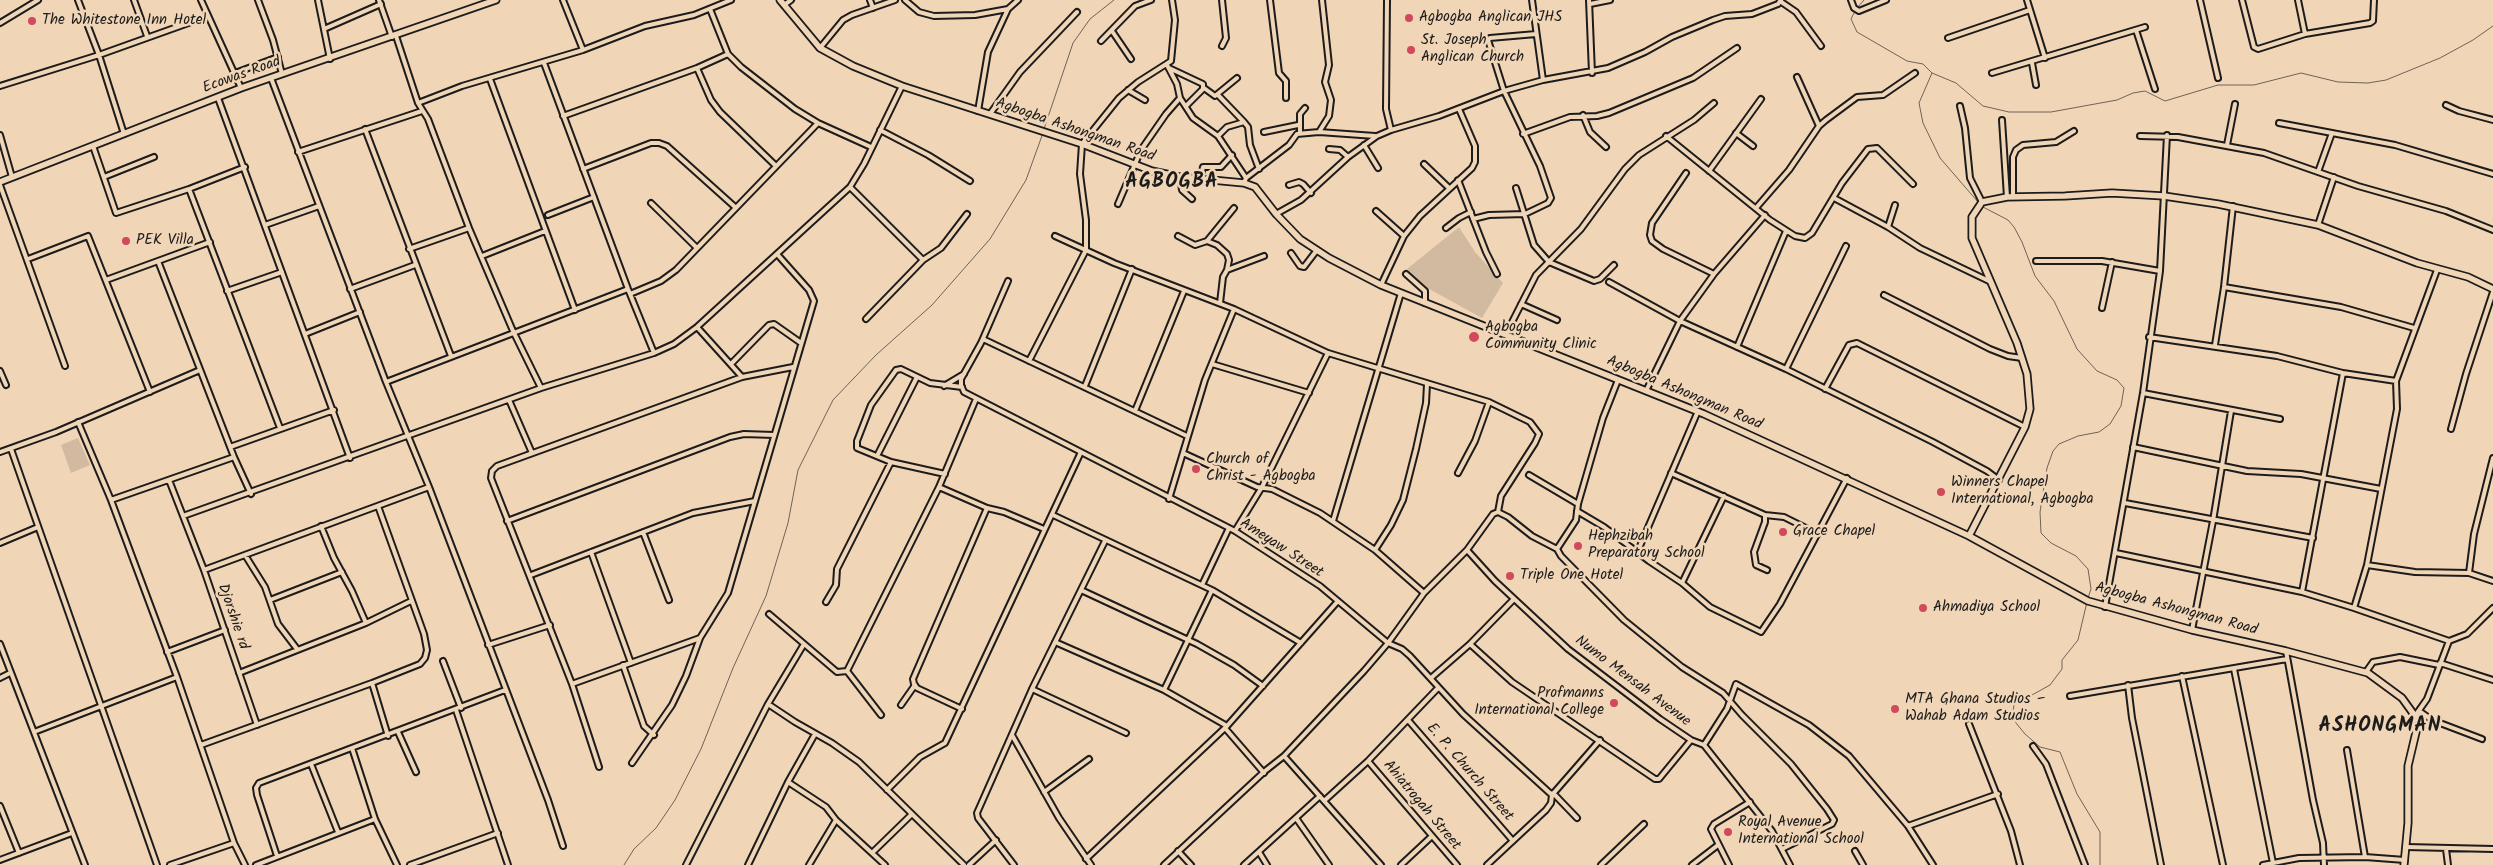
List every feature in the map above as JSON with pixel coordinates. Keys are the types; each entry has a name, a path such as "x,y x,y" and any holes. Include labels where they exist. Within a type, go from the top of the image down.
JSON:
{"street":[{"path":"0,23 38,0"},
{"path":"78,0 99,55 124,134"},
{"path":"134,0 147,36"},
{"path":"201,0 241,88"},
{"path":"258,0 282,74"},
{"path":"318,0 330,58"},
{"name":"Ecowas Road","path":"0,184 12,177 241,88 496,0"},
{"path":"563,0 584,50"},
{"path":"418,103 462,86 544,63 584,50 645,26 710,9 731,0"},
{"path":"782,3 792,0"},
{"path":"870,0 873,8"},
{"path":"820,48 843,20 895,0"},
{"path":"905,0 919,12 934,16 975,15 1008,9"},
{"path":"978,111 988,52 1008,9 1018,0"},
{"path":"1101,41 1135,6 1151,0"},
{"path":"1029,361 1086,250 1086,220 1080,174 1082,144 1119,98 1128,90 1168,66 1172,56 1175,20 1172,0"},
{"path":"1222,0 1226,38 1222,46"},
{"path":"1270,0 1279,73 1286,81 1286,98"},
{"path":"1319,132 1323,122 1329,116 1331,100 1325,82 1329,65 1322,0"},
{"path":"1387,0 1386,110 1391,130"},
{"path":"1532,0 1543,80"},
{"path":"1592,73 1590,2 1610,0"},
{"path":"1851,0 1854,8 1859,12 1886,0"},
{"path":"2027,0 2045,58"},
{"path":"2200,0 2218,78"},
{"path":"2242,0 2255,48 2305,34 2371,22 2374,0"},
{"path":"2298,0 2305,34"},
{"path":"1276,214 1310,193 1348,157 1377,136 1459,109 1504,91 1543,80 1592,73 1626,62 1672,37 1725,16 1752,14 1780,1 1796,12 1821,46"},
{"path":"324,29 380,2 418,103 428,119 469,228 541,388"},
{"name":"Agbogba Ashongman Road","path":"782,3 820,48 853,66 902,86 1082,144 1136,165 1180,177 1245,180 1259,190 1276,214 1293,232 1316,250 1382,285 1698,411 1969,536 2070,592 2104,607 2366,672 2389,687 2417,714"},
{"path":"710,9 728,54 741,67 787,103 818,122 871,147"},
{"path":"1948,38 2030,10"},
{"path":"990,114 1020,72 1077,12"},
{"path":"0,86 99,55 147,36 208,16"},
{"path":"1992,73 2032,63 2145,27"},
{"path":"1112,30 1131,59"},
{"path":"2136,30 2155,89"},
{"path":"1473,219 1489,215 1525,214 1548,202 1552,196 1504,91 1489,38 1536,34"},
{"path":"1523,134 1570,117 1583,115 1603,116 1693,78 1737,48"},
{"path":"563,116 696,68 728,54"},
{"path":"235,73 278,57"},
{"path":"544,63 628,289 654,353"},
{"path":"2032,63 2036,85"},
{"path":"1168,66 1203,84 1204,88 1212,96 1218,95 1237,78"},
{"path":"1168,66 1177,84 1180,98 1193,118 1218,136 1232,155 1245,180 1300,133 1319,132 1377,136"},
{"path":"696,68 711,100 720,112 776,166"},
{"path":"1756,208 1789,170 1819,126 1857,97 1883,95 1915,73"},
{"path":"1797,76 1819,126"},
{"path":"271,78 386,382 410,436 548,800 563,846"},
{"path":"490,79 575,310"},
{"path":"183,516 251,494 541,388 654,353 674,344 697,327 850,187 864,164 902,86"},
{"path":"1186,106 1204,88"},
{"path":"1128,90 1145,100"},
{"path":"1218,95 1248,127 1250,145 1259,169"},
{"path":"218,98 245,167 350,458"},
{"path":"1118,204 1141,150 1166,114 1180,98"},
{"path":"1709,171 1761,99"},
{"path":"1506,334 1531,282 1581,229 1625,169 1639,155 1666,136 1694,120 1714,103"},
{"path":"2227,145 2235,104"},
{"path":"2446,105 2459,111 2493,120"},
{"path":"1960,106 1966,128 1970,178 1982,202"},
{"path":"1300,133 1298,126 1300,114 1305,108"},
{"path":"1382,285 1404,236 1420,216 1448,188 1472,168 1476,156 1474,146 1459,109"},
{"path":"298,152 364,128 422,111"},
{"path":"1583,115 1590,132 1606,147"},
{"path":"2002,120 2010,197"},
{"path":"630,294 670,276 818,122"},
{"path":"1218,136 1227,127 1244,122"},
{"path":"2279,122 2395,145 2493,174"},
{"path":"1264,132 1298,126"},
{"path":"364,128 451,356"},
{"path":"880,130 928,155 970,181"},
{"path":"2010,197 2013,157 2016,150 2028,144 2056,142 2074,131"},
{"path":"1736,133 1753,146"},
{"path":"2318,172 2332,133"},
{"path":"2104,607 2125,503 2160,271 2167,135"},
{"path":"2140,136 2167,135 2264,153 2334,178 2446,211 2493,230"},
{"path":"0,136 12,177"},
{"path":"1666,136 1765,216 1786,231 1805,238 1812,233 1847,176 1868,149 1872,147 1877,148 1913,184"},
{"path":"583,169 651,143 659,143 666,146 735,207"},
{"path":"1364,145 1378,168"},
{"path":"93,146 104,177 110,202 116,213 189,189 245,167"},
{"path":"1329,149 1340,150 1348,157"},
{"path":"1200,179 1203,167 1221,167 1232,155"},
{"path":"104,177 154,157"},
{"path":"1424,164 1448,188"},
{"path":"1686,173 1652,223 1650,235 1652,241 1663,249 1714,274"},
{"path":"1180,177 1182,190 1192,199"},
{"path":"2318,224 2334,178"},
{"path":"1458,180 1497,274"},
{"path":"1289,185 1299,182 1304,184 1310,193"},
{"path":"0,184 65,366"},
{"path":"850,187 923,260"},
{"path":"1516,188 1534,245 1549,262 1594,281 1614,266"},
{"path":"189,189 280,428"},
{"path":"1969,536 2025,427 2030,409 2030,394 2022,358 2008,318 1976,250 1971,233 1973,213 1982,202 2010,197 2112,193 2164,196 2233,206 2318,224 2437,270 2468,277 2493,291 2466,374 2451,429"},
{"path":"548,215 594,197"},
{"path":"1834,198 1888,227 1948,263 1991,282"},
{"path":"652,203 697,248"},
{"path":"1888,227 1895,205"},
{"path":"265,225 319,206"},
{"path":"2215,345 2233,206"},
{"path":"1178,236 1195,245 1207,241 1234,208"},
{"path":"1376,211 1404,236"},
{"path":"1446,228 1458,218 1471,212"},
{"path":"866,319 923,260 941,248 967,214"},
{"path":"1646,391 1680,321 1714,274 1765,216"},
{"path":"409,249 469,228"},
{"path":"482,256 545,231"},
{"path":"1737,347 1786,231"},
{"path":"28,259 88,236 150,392"},
{"path":"1055,236 1184,292 1220,303 1328,353 1489,402 1530,422 1539,434 1536,443 1501,496 1498,512"},
{"path":"1207,241 1217,245 1227,254 1229,260 1220,303"},
{"path":"106,280 210,242"},
{"path":"1786,369 1846,246"},
{"path":"1291,252 1300,266 1304,267 1316,250"},
{"path":"632,763 654,734 686,676 700,638 728,593 814,300 812,294 777,254"},
{"path":"1227,270 1264,256"},
{"path":"158,261 230,447 251,494"},
{"path":"2036,261 2112,262 2160,271"},
{"path":"2102,308 2112,262"},
{"path":"350,289 415,265"},
{"path":"1085,386 1132,269"},
{"path":"2354,608 2367,565 2397,409 2396,380 2437,270"},
{"path":"227,291 282,272"},
{"path":"1406,274 1424,291 1425,302"},
{"path":"945,474 892,462 857,448 857,440 871,405 896,370 901,369 917,377 944,386 962,387 961,379 983,339 1008,280"},
{"path":"1609,282 1680,321 1786,369 1933,442 1988,470 1999,480"},
{"path":"2224,287 2341,307 2414,328"},
{"path":"386,382 514,331 628,289"},
{"path":"1135,411 1184,292"},
{"path":"1333,521 1400,293"},
{"path":"1884,295 1990,349 2008,356 2022,358"},
{"path":"1521,304 1558,320"},
{"path":"1169,499 1187,436 1212,364 1234,309"},
{"path":"305,334 360,312"},
{"path":"731,364 769,325 774,324 801,343"},
{"path":"697,327 742,377"},
{"path":"2149,337 2215,345 2278,356 2343,373 2396,380"},
{"path":"983,339 1187,436"},
{"path":"1825,389 1849,345 1857,343 2025,427"},
{"path":"1235,531 1262,487 1328,353"},
{"path":"1212,364 1309,393"},
{"path":"599,767 550,624 491,478 492,471 497,466 742,377 793,368"},
{"path":"0,452 12,449 78,422 200,370"},
{"path":"0,371 6,385"},
{"path":"2302,592 2343,373"},
{"path":"944,386 964,374"},
{"path":"877,456 917,377"},
{"path":"1557,549 1573,527 1603,418 1618,380"},
{"path":"1375,550 1391,525 1405,493 1426,403 1427,384"},
{"name":"Ameyaw Street","path":"962,387 964,392 976,399 1235,531 1320,586 1388,643 1402,649 1470,721 1577,818"},
{"path":"2143,393 2280,419"},
{"path":"847,671 940,487 976,399"},
{"path":"509,400 532,454"},
{"path":"1458,473 1475,441 1489,402"},
{"path":"230,447 334,410"},
{"path":"2192,630 2214,521 2231,410"},
{"path":"1638,553 1698,411"},
{"path":"78,422 111,500 177,678 234,843 244,865"},
{"path":"507,521 730,437 744,434 774,435"},
{"path":"2133,447 2222,464 2247,471 2301,474 2381,489"},
{"path":"12,449 157,865"},
{"path":"887,790 920,757 942,746 962,709 1044,529 1053,515 1082,452"},
{"path":"1183,453 1285,495 1333,521 1375,550 1424,593"},
{"path":"111,500 234,457"},
{"path":"2469,573 2474,534 2493,458"},
{"path":"826,602 836,585 837,569 892,462"},
{"path":"1671,473 1765,515 1784,517 1818,534"},
{"path":"1529,475 1578,504"},
{"path":"1577,511 1604,527 1682,583 1710,607 1761,632 1773,617 1846,478"},
{"name":"Djorshie rd","path":"169,480 204,570 257,725"},
{"path":"204,570 429,487"},
{"path":"940,487 987,508 1004,512 1044,529"},
{"path":"1682,583 1724,496"},
{"path":"531,575 693,513 755,501"},
{"path":"2125,503 2313,538"},
{"path":"201,745 372,683 420,664 425,658 427,650 424,634 378,506"},
{"path":"901,705 915,685 915,673 987,508"},
{"path":"1498,512 1532,536 1557,549 1561,556 1624,620 1682,667 1723,693 1791,764 1834,820 1832,824 1782,849"},
{"path":"1164,865 1264,772 1284,756 1388,643 1424,593 1467,550 1493,514 1498,512"},
{"path":"1053,515 1212,590 1301,643"},
{"path":"1765,515 1765,522 1754,552 1756,565 1767,570"},
{"path":"322,526 366,623"},
{"path":"0,543 38,527"},
{"path":"1202,585 1229,528"},
{"path":"643,532 669,600"},
{"path":"1014,865 978,818 977,813 1032,689 1105,541"},
{"name":"Numo Mensah Avenue","path":"1467,550 1514,600 1581,660 1690,740 1704,745"},
{"path":"591,552 631,663"},
{"path":"2116,553 2302,592 2449,641 2456,641 2467,634 2493,608"},
{"path":"245,556 262,581 278,624 297,649"},
{"path":"2367,565 2415,572 2469,573 2493,581"},
{"path":"270,600 342,572"},
{"path":"1081,590 1188,640 1234,665 1263,686"},
{"path":"1164,690 1212,590"},
{"path":"240,673 366,623 411,600"},
{"path":"1431,678 1470,644 1514,600"},
{"path":"1086,859 1226,727 1338,601"},
{"path":"769,614 837,672 847,671"},
{"path":"488,645 550,624"},
{"path":"167,652 225,630"},
{"path":"572,684 700,638"},
{"path":"2263,865 2299,858 2365,857 2404,863 2408,766 2417,728 2417,714 2427,699 2449,641"},
{"path":"1055,642 1164,690 1226,727 1264,772"},
{"path":"0,644 85,865"},
{"path":"686,865 768,704 804,644"},
{"path":"1470,644 1512,682 1657,780 1690,740"},
{"path":"2286,651 2296,696 2324,865"},
{"path":"2366,672 2374,662 2400,657 2439,664 2493,680"},
{"path":"2070,696 2287,659"},
{"path":"443,661 461,708"},
{"path":"623,666 644,726 654,734"},
{"path":"2234,669 2273,863"},
{"path":"847,671 882,715"},
{"path":"0,678 10,673"},
{"path":"2182,676 2223,865"},
{"path":"34,732 177,678"},
{"path":"372,683 388,736"},
{"path":"1790,865 1772,831 1704,745 1726,709 1736,684 1784,710 1831,741 1849,756 1908,826 1933,865"},
{"path":"915,685 962,709"},
{"path":"2128,685 2132,718 2161,865"},
{"path":"1324,801 1368,761 1438,688"},
{"path":"1032,689 1126,732"},
{"path":"277,856 256,788 259,783 388,736 505,690"},
{"path":"768,704 849,754 964,865"},
{"path":"456,710 508,865"},
{"path":"2417,714 2482,738"},
{"name":"E. P. Church Street","path":"1408,720 1513,841"},
{"path":"1969,724 1998,794 2020,865"},
{"path":"398,732 416,772"},
{"path":"748,865 788,782 814,734"},
{"path":"1012,735 1044,792 1091,865"},
{"path":"1487,865 1546,810 1551,803 1552,794 1600,740"},
{"path":"2033,746 2046,764 2085,865"},
{"path":"352,748 375,819 397,865"},
{"path":"2347,750 2365,857"},
{"path":"1284,756 1381,865"},
{"path":"1044,792 1089,759"},
{"name":"Ahiatrogah Street","path":"1368,761 1457,865"},
{"path":"312,764 338,832"},
{"path":"788,782 826,807 836,820 885,865"},
{"path":"1908,826 1998,794"},
{"path":"1244,865 1320,796"},
{"path":"1729,865 1711,832 1714,824 1750,802"},
{"path":"0,806 19,852"},
{"path":"872,854 912,814"},
{"path":"1296,818 1329,865"},
{"path":"256,865 375,819"},
{"path":"809,865 836,820"},
{"path":"1603,864 1644,824"},
{"path":"410,865 498,832"},
{"path":"0,860 72,833"},
{"path":"1401,865 1432,836"},
{"path":"969,865 996,840"},
{"path":"170,865 234,843"},
{"path":"1692,865 1718,845"},
{"path":"2406,848 2493,849"},
{"path":"2446,849 2448,865"},
{"path":"1855,850 1863,865"},
{"path":"1178,851 1191,865"},
{"path":"1260,852 1267,865"}],"shaded area":[{"path":"1459,227 1475,252 1503,283 1482,318 1420,284 1407,269"},
{"path":"78,438 90,465 71,473 61,445"}],"waterway":[{"path":"1044,129 1073,43 1090,19 1114,0"},
{"path":"1858,7 1864,0"},
{"path":"1855,11 1851,19 1857,32 1907,61 1923,64 1932,73 1919,103 1923,123 1940,158 1978,202"},
{"path":"1932,73 1956,83 1983,106 2009,112 2051,112 2117,100 2133,93 2145,91 2165,101 2218,85 2254,85 2301,73 2338,82 2368,83 2386,80 2440,58 2473,40 2493,26"},
{"path":"624,865 634,849 656,828 675,800 701,749 733,668 766,596 788,523 798,470 833,400 876,355 932,305 990,239 1026,180 1043,133"},
{"path":"1983,207 2008,220 2014,227 2035,276 2054,301 2077,349 2097,371 2117,380 2124,388 2121,406 2110,424 2099,432 2078,436 2059,444 2053,451 2047,468 2040,512 2041,533 2051,543 2076,556 2088,569 2091,589 2088,598"},
{"path":"2087,602 2078,640 2062,660 2062,669 2050,685 2014,705 2012,718 2025,734 2040,747 2060,752 2077,794 2100,832 2100,865"}],"place":[{"name":"Agbogba Anglican JHS","path":"1409,18"},
{"name":"The Whitestone Inn Hotel","path":"32,21"},
{"name":"St. Joseph Anglican Church","path":"1411,50"},
{"name":"PEK Villa","path":"126,241"},
{"name":"Agbogba Community Clinic","path":"1474,337"},
{"name":"Church of Christ - Agbogba","path":"1196,469"},
{"name":"Winners Chapel International, Agbogba","path":"1941,492"},
{"name":"Grace Chapel","path":"1783,532"},
{"name":"Hephzibah Preparatory School","path":"1578,546"},
{"name":"Triple One Hotel","path":"1510,576"},
{"name":"Ahmadiya School","path":"1923,608"},
{"name":"Profmanns International College","path":"1614,703"},
{"name":"MTA Ghana Studios – Wahab Adam Studios","path":"1895,709"},
{"name":"Royal Avenue International School","path":"1728,832"}],"district":[{"name":"AGBOGBA","path":"1172,184"},
{"name":"ASHONGMAN","path":"2380,728"}]}
